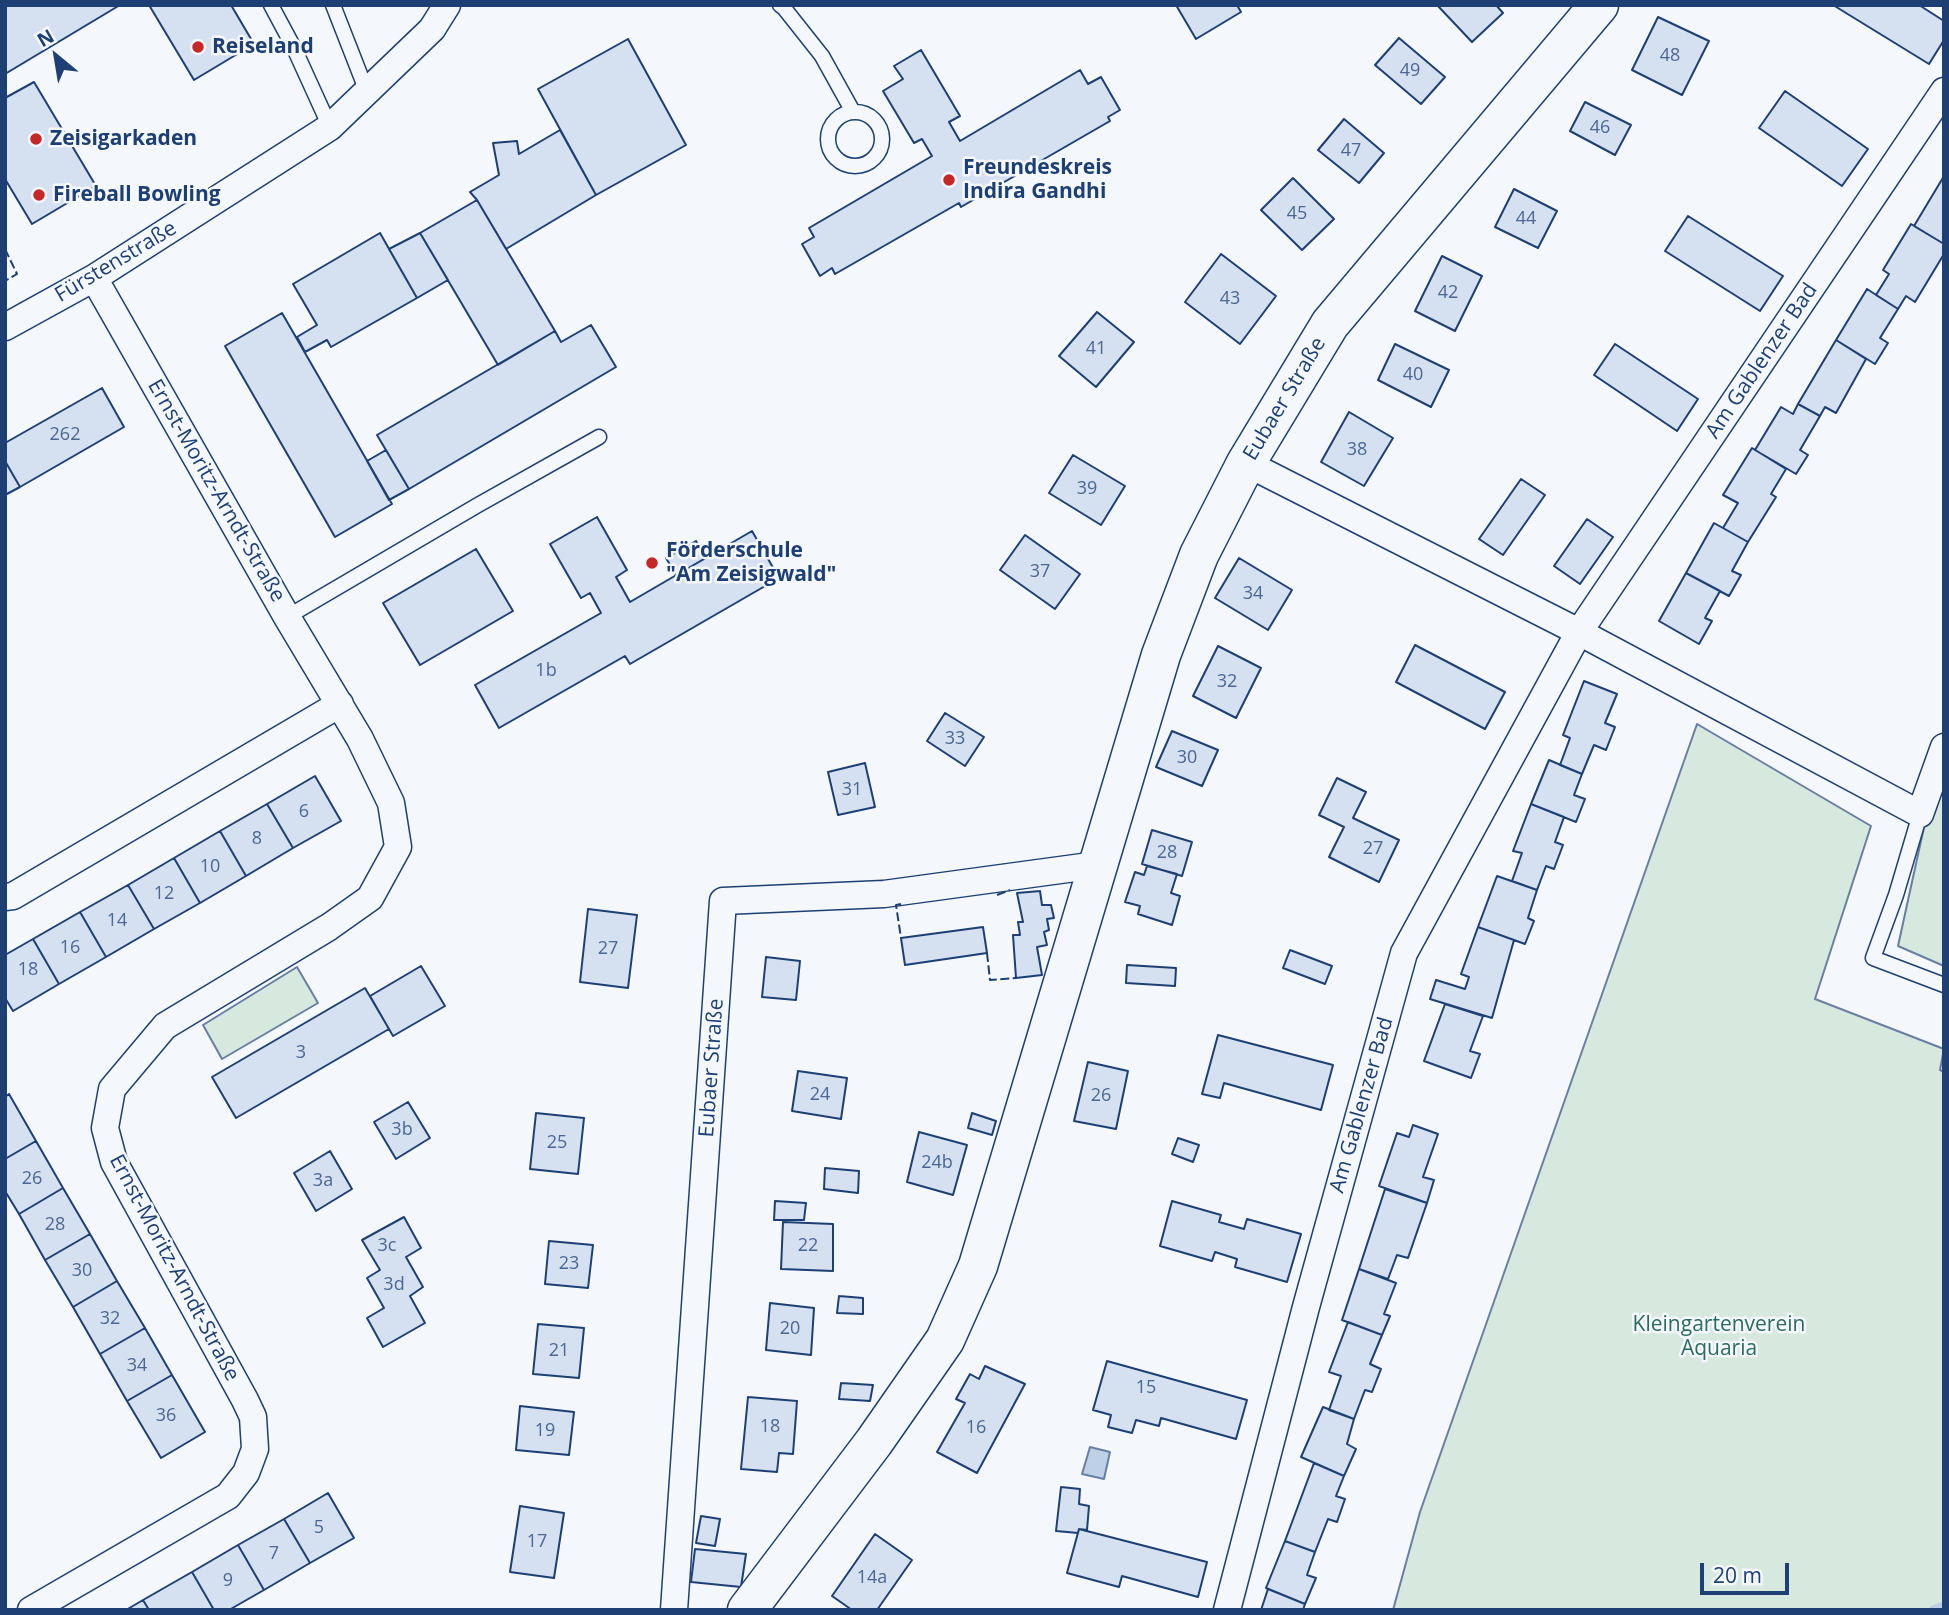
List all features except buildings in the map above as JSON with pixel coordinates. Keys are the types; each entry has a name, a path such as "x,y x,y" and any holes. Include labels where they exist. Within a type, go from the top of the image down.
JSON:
{"street":[{"name":"Fürstenstraße","path":"5,327 94,278 330,127 432,29 446,5"},
{"name":"Eubaer Straße","path":"747,1610 874,1442 945,1340 978,1266 1161,655 1199,555 1246,463 1330,324 1599,5"},
{"name":"Am Gablenzer Bad","path":"1227,1610 1306,1307 1404,953 1579,632 1944,91"},
{"name":"Ernst-Moritz-Arndt-Straße","path":"31,1610 228,1496 246,1473 255,1449 253,1418 245,1400 114,1162 106,1128 112,1089 165,1026 329,927 370,898 398,847 391,803 360,739 287,617 94,278"},
{"path":"1246,463 1579,632 1920,814 1944,747"},
{"path":"5,897 13,896 340,704"},
{"name":"Eubaer Straße","path":"674,1610 723,901 884,894 1097,865"}],"lane":[{"path":"271,5 330,127"},
{"path":"333,5 367,92"},
{"path":"780,5 822,56 852,110"},
{"path":"287,617 599,437"},
{"path":"1920,814 1896,895 1873,958 1944,985"}],"green space":[{"name":"Kleingartenverein Aquaria","path":"1697,724 1871,826 1815,999 1944,1049 1940,1070 1944,1072 1944,1610 1393,1610 1420,1512"},
{"path":"1944,773 1944,966 1898,946 1926,818"},
{"path":"297,967 318,1003 222,1059 203,1025"}],"water":[{"path":"1090,1447 1110,1452 1104,1479 1082,1474"}],"waterway":[{"path":"1933,1610 1944,1606"}],"fence":[{"path":"5,249 17,274 5,281"},
{"path":"997,895 1010,890"},
{"path":"901,904 896,905 901,938"},
{"path":"987,953 990,980 1016,978"}],"place":[{"name":"Reiseland","path":"198,47"},
{"name":"Zeisigarkaden","path":"36,139"},
{"name":"Freundeskreis Indira Gandhi","path":"949,180"},
{"name":"Fireball Bowling","path":"39,195"},
{"name":"Förderschule \"Am Zeisigwald\"","path":"652,563"}]}
